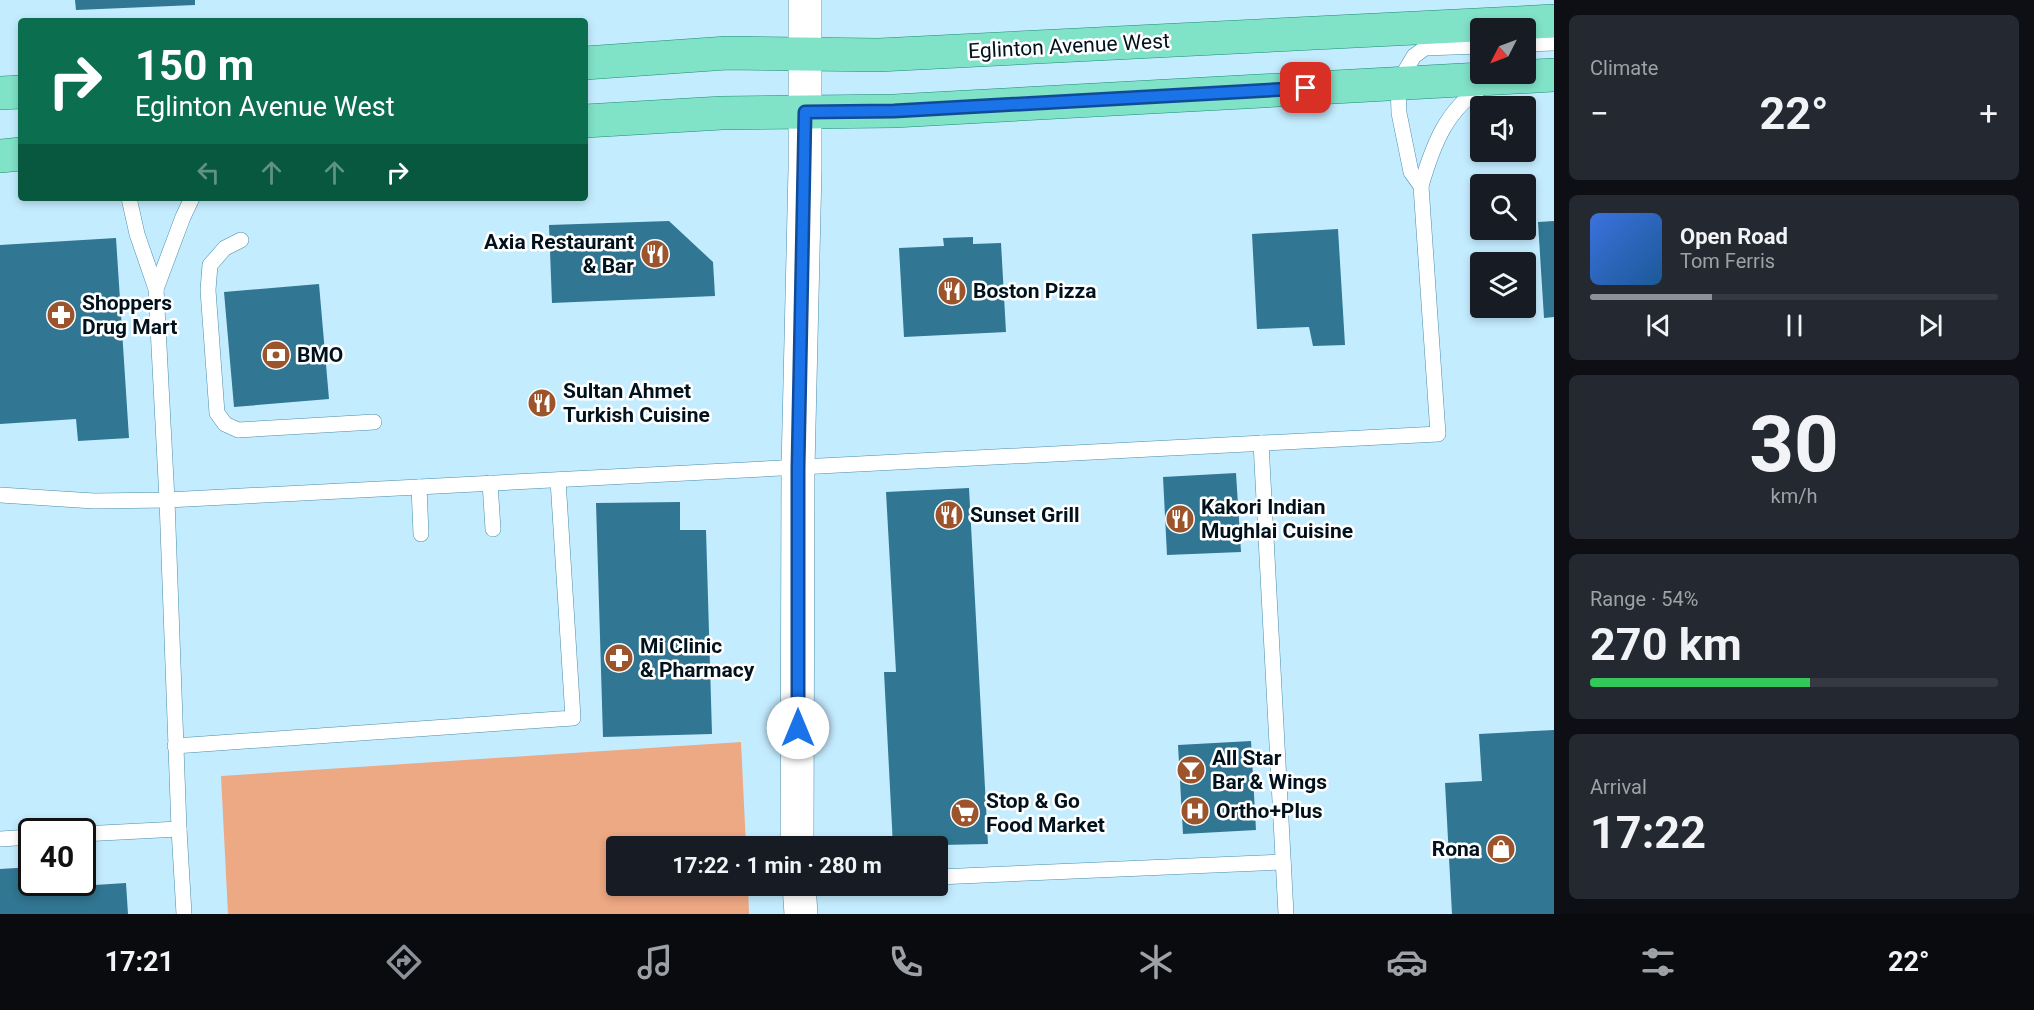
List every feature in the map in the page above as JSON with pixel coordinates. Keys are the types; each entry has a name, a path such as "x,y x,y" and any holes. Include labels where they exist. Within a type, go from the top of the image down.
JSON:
{"main road":[{"name":"Eglinton Avenue West","path":"588,63 727,53 879,56 1554,21"},
{"path":"1536,76 1554,75"},
{"path":"588,121 722,113 894,111 1470,79"},
{"path":"0,93 18,93"},
{"path":"0,156 18,154"}],"street":[{"path":"797,836 798,468 805,0"},
{"path":"800,896 801,914"}],"lane":[{"path":"1536,44 1554,43"},
{"path":"1421,186 1411,172 1399,113 1398,83 1414,56 1425,48 1470,46"},
{"path":"0,495 94,501 167,500 1438,434 1421,186 1430,154 1442,129 1468,95 1487,84"},
{"path":"130,201 137,234 156,289 167,500 178,829 184,914"},
{"path":"156,289 190,201"},
{"path":"241,240 225,248 210,265 208,290 217,412 225,424 238,429 374,422"},
{"path":"1261,443 1286,914"},
{"path":"176,746 573,718 558,480"},
{"path":"490,483 494,529"},
{"path":"419,487 421,534"},
{"path":"96,833 178,829"},
{"path":"0,839 18,838"},
{"path":"948,877 1283,862"}],"shaded area":[{"path":"741,742 746,836 606,836 606,896 748,896 749,914 228,914 221,776"}],"building":[{"path":"75,0 195,0 195,5 76,10"},
{"path":"669,221 713,262 715,296 552,303 549,225"},
{"path":"1554,221 1554,317 1544,318 1538,222"},
{"path":"1338,229 1345,345 1313,346 1309,327 1257,329 1252,234"},
{"path":"973,237 973,244 1001,243 1006,332 904,337 899,248 944,246 943,238"},
{"path":"116,238 129,438 78,441 76,419 0,424 0,245"},
{"path":"319,284 329,399 234,407 224,292"},
{"path":"1236,473 1241,552 1167,555 1163,477"},
{"path":"969,488 988,844 948,845 948,836 892,836 884,672 896,672 886,492"},
{"path":"680,502 680,530 706,530 712,734 603,737 596,503"},
{"name":"Rona","path":"1554,730 1554,914 1452,914 1445,783 1482,781 1479,734"},
{"path":"1251,741 1256,830 1183,834 1178,745"},
{"path":"18,868 18,896 96,896 96,885 126,883 128,914 0,914 0,869"}],"place":[{"name":"Axia Restaurant & Bar","path":"655,254"},
{"name":"Boston Pizza","path":"952,291"},
{"name":"Shoppers Drug Mart","path":"61,315"},
{"name":"BMO","path":"276,355"},
{"name":"Sultan Ahmet Turkish Cuisine","path":"542,403"},
{"name":"Sunset Grill","path":"949,515"},
{"name":"Kakori Indian Mughlai Cuisine","path":"1180,519"},
{"name":"Mi Clinic & Pharmacy","path":"619,658"},
{"name":"All Star Bar & Wings","path":"1191,770"},
{"name":"Ortho+Plus","path":"1195,811"},
{"name":"Stop & Go Food Market","path":"965,813"},
{"name":"Rona","path":"1501,849"}],"route":[{"path":"798,728 798,468 805,112 894,111 1306,88"}]}
